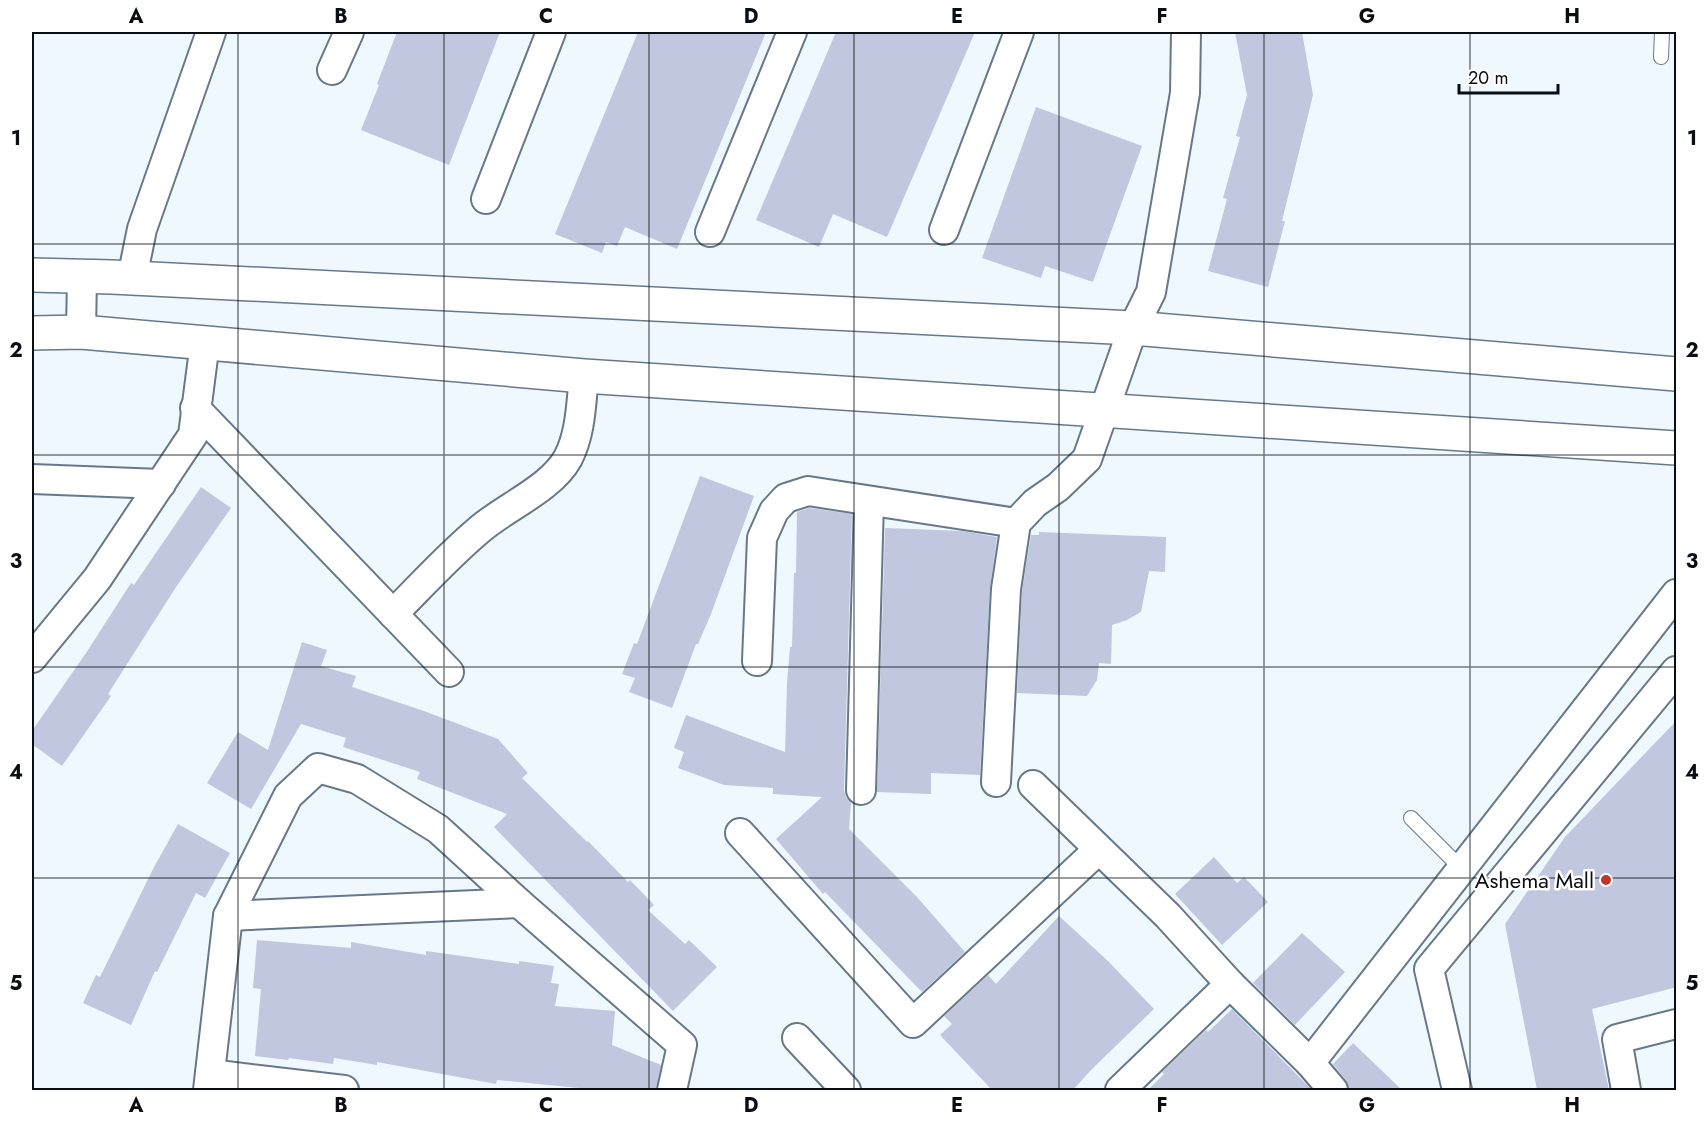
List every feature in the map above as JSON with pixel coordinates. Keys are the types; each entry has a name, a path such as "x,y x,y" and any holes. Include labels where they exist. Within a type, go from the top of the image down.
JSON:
{"street":[{"path":"132,278 142,229 211,32"},
{"path":"332,70 348,32"},
{"path":"486,199 551,32"},
{"path":"710,231 792,32"},
{"path":"944,230 1019,32"},
{"path":"996,782 1006,588 1016,523 1035,503 1058,487 1087,459 1133,328 1151,292 1185,93 1186,32"},
{"path":"32,275 132,278 1133,328 1677,374"},
{"path":"81,332 82,276"},
{"path":"32,333 81,332 584,376 1677,448"},
{"path":"32,658 97,579 193,435 205,342"},
{"path":"393,614 481,528 557,474 568,457 574,441 580,418 584,376"},
{"path":"195,408 449,672"},
{"path":"32,479 161,484"},
{"path":"757,661 762,538 774,511 786,498 808,491 1016,523"},
{"path":"861,790 869,501"},
{"path":"1310,1063 1677,594"},
{"path":"1457,1090 1429,969 1677,671"},
{"path":"344,1090 209,1082 228,916 288,796 318,768 357,779 438,829 682,1045 672,1090"},
{"path":"1033,785 1168,916 1230,984 1310,1063 1333,1090"},
{"path":"740,833 913,1023 1098,850"},
{"path":"228,916 519,903"},
{"path":"1120,1090 1230,984"},
{"path":"1626,1090 1617,1039 1677,1024"},
{"path":"797,1038 846,1090"}],"lane":[{"path":"1661,57 1662,32"},
{"path":"1411,818 1461,868"}],"building":[{"path":"397,32 500,32 449,165 361,130"},
{"path":"638,32 766,32 677,249 625,227 617,246 606,242 602,253 555,234"},
{"path":"836,32 975,32 887,237 833,214 819,247 756,220"},
{"path":"1235,32 1302,32 1313,95 1268,287 1208,271 1227,199 1223,198 1240,137 1236,136 1247,95"},
{"path":"1036,107 1142,146 1093,282 1045,266 1041,278 982,258"},
{"path":"700,476 754,496 711,614 696,644 672,708 629,692 635,678 622,674 634,643 637,644"},
{"path":"201,487 231,508 176,587 108,694 111,696 62,766 32,744 32,731 131,583 134,585"},
{"path":"809,508 852,514 844,790 851,803 849,829 917,897 965,952 922,992 825,892 823,894 776,839 822,797 773,794 773,788 724,785 678,768 684,752 674,748 686,715 785,752 787,683 790,647 792,647 794,573 796,573 797,512"},
{"path":"885,528 962,531 997,537 990,588 980,775 931,773 931,794 877,792"},
{"path":"1039,532 1166,537 1165,572 1149,571 1141,612 1112,625 1111,664 1099,663 1097,680 1087,696 1017,693 1022,591 1031,535 1039,535"},
{"path":"302,642 327,650 321,666 356,676 352,687 498,739 528,773 522,778 654,905 648,910 685,944 689,940 717,967 673,1011 494,827 507,814 417,779 420,772 343,747 346,738 301,724 251,809 207,783 238,732 268,750"},
{"name":"Ashema Mall","path":"1677,720 1677,987 1592,1009 1609,1090 1537,1090 1505,924 1565,837"},
{"path":"178,824 230,853 205,898 196,893 157,972 155,971 131,1025 83,1003 96,975 100,977 153,869"},
{"path":"1214,857 1237,883 1244,877 1268,902 1222,945 1175,894"},
{"path":"1059,916 1108,961 1154,1009 1073,1090 992,1090 940,1035 952,1024 944,1016 988,975 996,984"},
{"path":"1302,933 1345,972 1295,1025 1253,983"},
{"path":"257,940 351,948 351,942 426,955 426,951 519,964 519,961 554,966 551,983 559,984 555,1006 615,1011 612,1045 661,1065 656,1090 578,1090 579,1088 497,1080 496,1084 377,1062 377,1065 334,1058 333,1064 255,1056 261,989 253,988"},
{"path":"1232,1009 1312,1090 1148,1090 1164,1074 1162,1072"},
{"path":"1353,1043 1402,1090 1349,1090 1346,1080 1333,1064"}],"place":[{"name":"Ashema Mall","path":"1606,880"}]}
